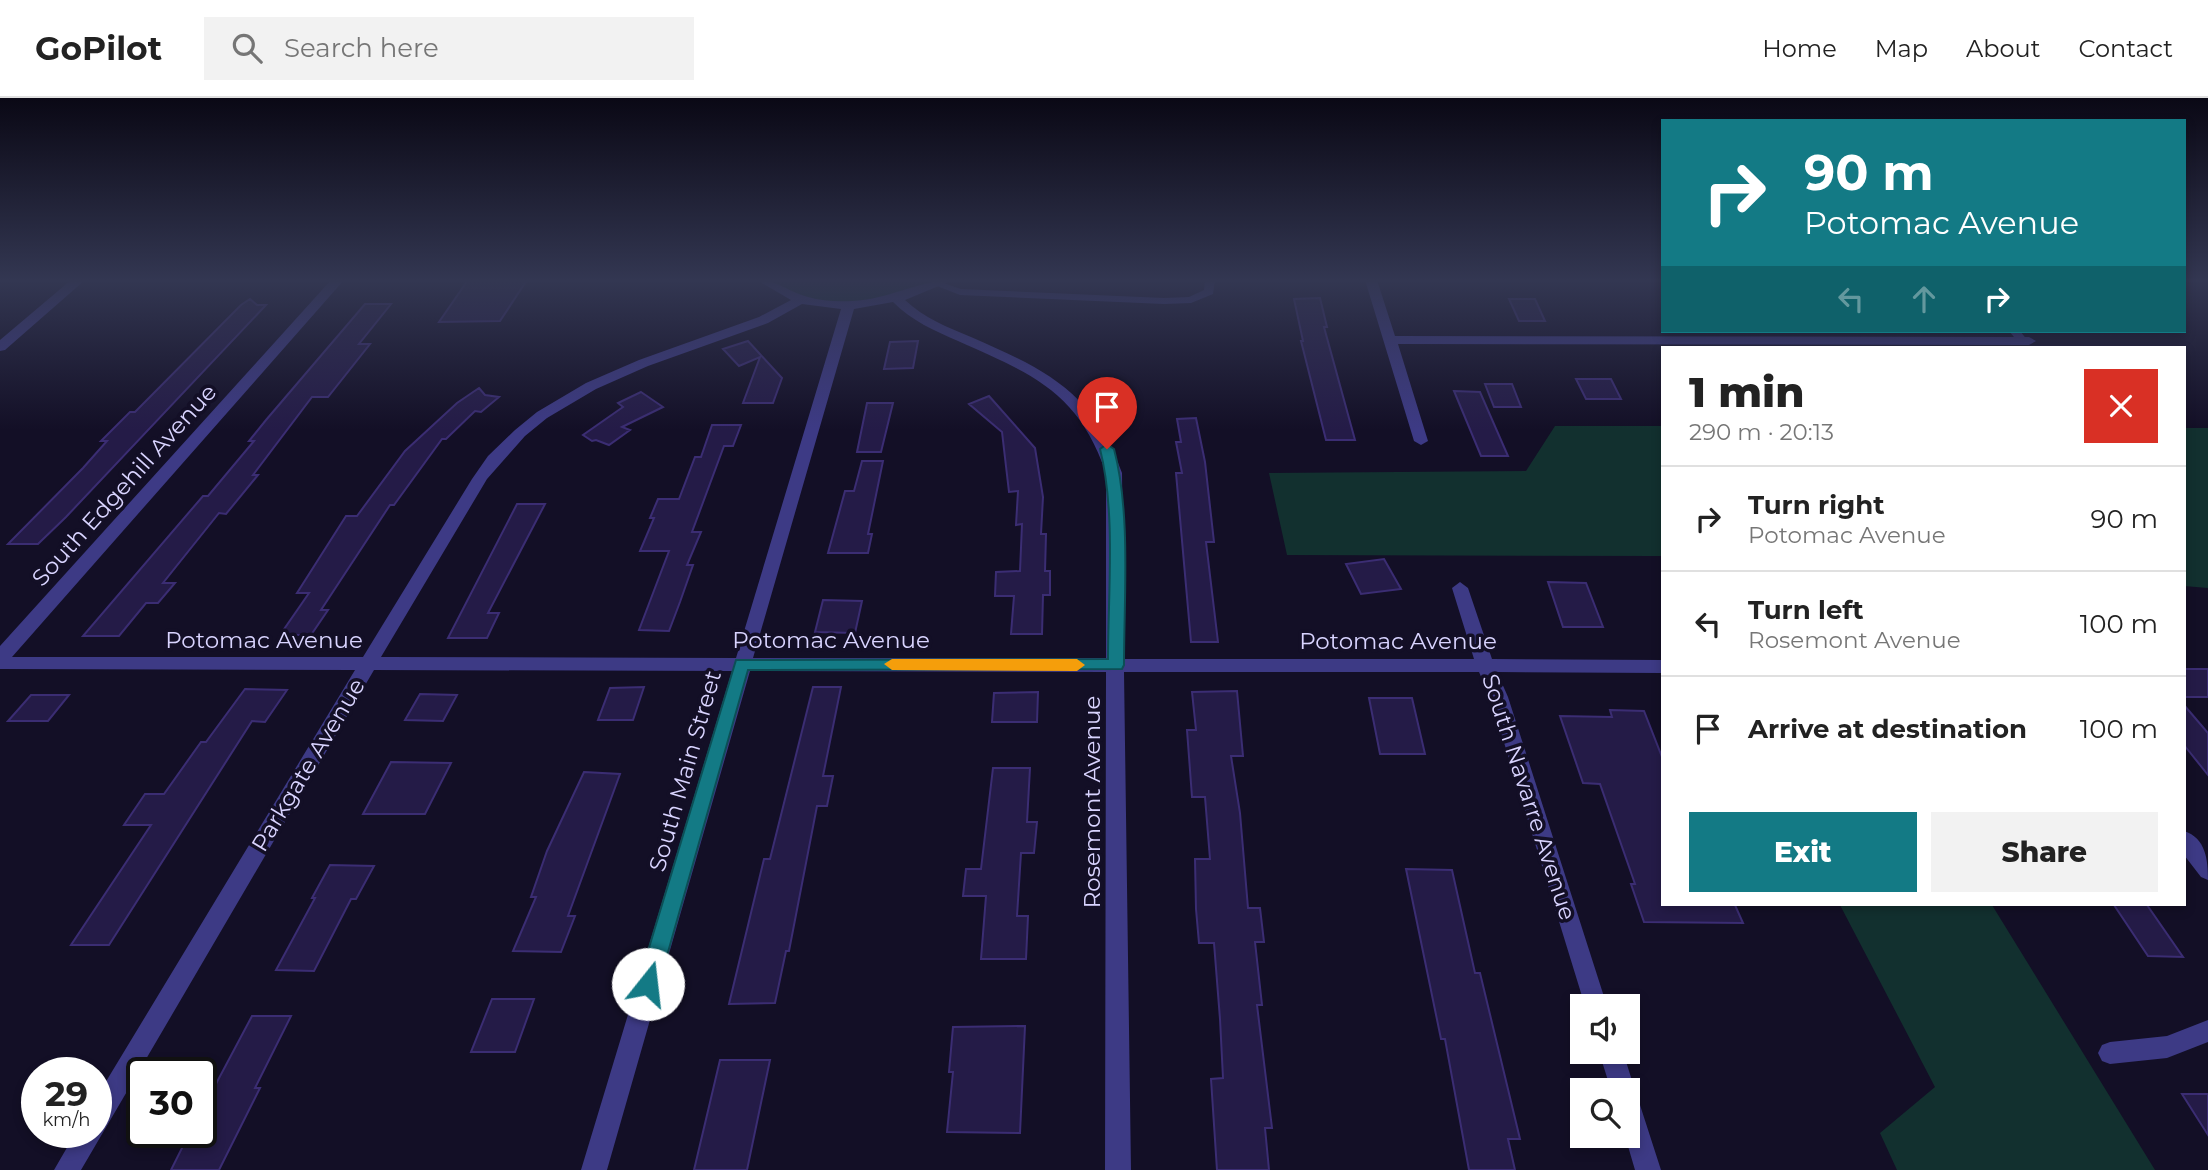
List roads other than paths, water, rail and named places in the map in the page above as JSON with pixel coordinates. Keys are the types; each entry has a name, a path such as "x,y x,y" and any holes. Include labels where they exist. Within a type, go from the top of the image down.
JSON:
{"street":[{"path":"0,346 19,330"},
{"name":"South Edgehill Avenue","path":"0,660 294,330"},
{"name":"Parkgate Avenue","path":"112,1094 489,465 534,421 596,382 734,330"},
{"name":"South Main Street","path":"594,1170 841,330"},
{"name":"Rosemont Avenue","path":"942,330 1042,376 1080,406 1095,425 1107,449 1114,473 1118,1170"},
{"path":"1387,330 1421,441"},
{"path":"1390,340 1804,340 1954,344 2022,337"},
{"name":"South Navarre Avenue","path":"1460,588 1499,697 1592,994"},
{"name":"Potomac Avenue","path":"0,660 368,664 1661,666"},
{"path":"2186,842 2208,871"},
{"path":"2110,1053 2167,1047 2208,1031"},
{"path":"1640,1144 1648,1170"},
{"path":"67,1170 80,1148"}]}
